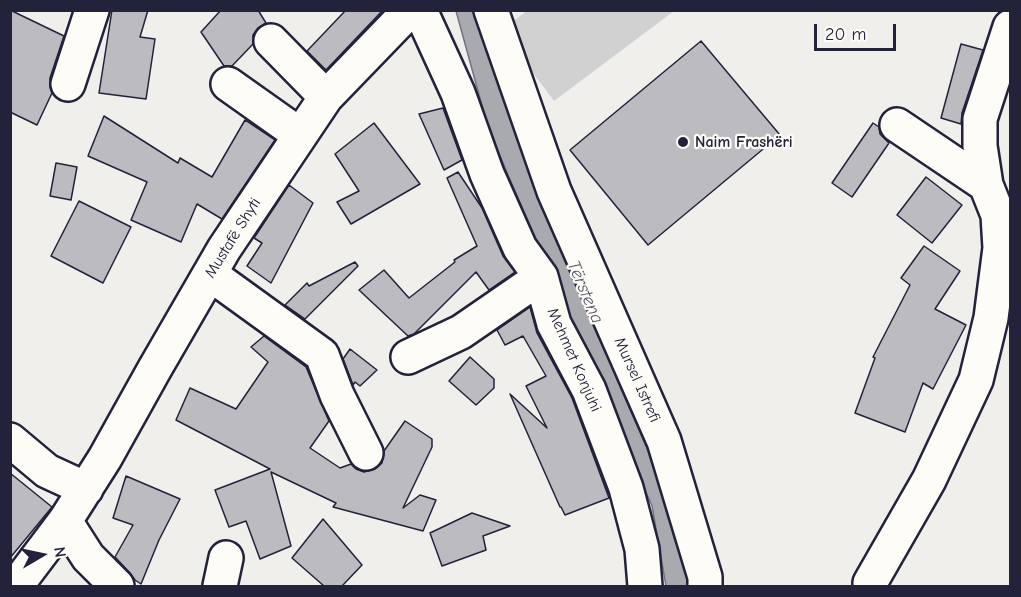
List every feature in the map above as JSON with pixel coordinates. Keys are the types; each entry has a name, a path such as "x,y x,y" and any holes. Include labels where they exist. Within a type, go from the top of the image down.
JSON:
{"street":[{"path":"68,84 92,10"},
{"name":"Mustafë Shyti","path":"16,586 86,489 224,249 300,135 326,97 410,10"},
{"name":"Mehmet Konjuhi","path":"420,10 458,93 487,174 520,248 541,277 554,324 589,390 626,488 642,549 645,586"},
{"name":"Mursel Istrefi","path":"491,10 554,191 663,441 705,577 705,586"},
{"path":"866,585 929,480 976,380 991,318 1004,218 986,185 980,146 980,119 1011,27"},
{"path":"271,41 326,97"},
{"path":"228,84 300,135"},
{"path":"897,124 986,185"},
{"path":"210,274 322,355 337,395 366,453"},
{"path":"408,357 461,332 541,277"},
{"path":"10,440 47,471 86,489"},
{"path":"65,521 88,557 117,586"}],"shaded area":[{"path":"456,11 478,11 529,169 676,515 691,586 666,586 652,506 489,131"},
{"path":"527,11 674,11 554,101 501,30"}],"building":[{"path":"10,10 64,36 50,78 52,93 37,125 10,112"},
{"path":"112,10 148,10 140,37 155,39 146,99 99,93"},
{"path":"221,10 258,10 266,23 258,28 253,35 253,44 232,66 224,66 201,32"},
{"path":"346,10 383,10 326,70 307,51"},
{"path":"701,41 780,135 648,245 570,150"},
{"path":"961,44 983,50 962,113 961,124 941,118"},
{"path":"443,108 462,160 444,170 419,114"},
{"path":"104,116 178,163 180,158 212,177 245,120 275,140 222,219 197,204 181,242 131,220 147,182 88,156"},
{"path":"374,123 420,184 351,224 337,202 359,191 335,154"},
{"path":"873,123 879,127 880,134 889,143 852,197 832,183"},
{"path":"56,163 77,167 71,200 50,196"},
{"path":"458,172 482,208 503,256 515,272 489,290 476,272 414,334 408,336 359,290 384,270 409,298 455,262 454,260 477,246 447,178"},
{"path":"926,177 962,205 932,243 897,215"},
{"path":"289,185 313,203 271,283 247,266 262,243 254,238"},
{"path":"79,201 131,227 103,283 51,256"},
{"path":"924,246 960,271 935,309 966,325 933,389 923,383 905,432 855,413 875,358 873,357 910,285 901,278"},
{"path":"355,262 358,266 305,319 285,305 307,283 309,286"},
{"path":"530,307 537,333 572,398 609,498 565,515 510,394 547,428 526,386 546,376 523,336 505,345 497,330"},
{"path":"264,336 306,367 329,421 310,448 340,468 351,464 364,472 375,469 382,463 384,451 405,421 432,439 432,447 403,508 420,495 436,500 423,531 333,507 336,503 271,472 291,546 260,559 246,521 229,527 215,490 270,469 176,420 190,388 236,409 268,362 251,347"},
{"path":"350,349 377,370 360,386 355,382 353,385 343,359"},
{"path":"470,357 494,379 494,388 476,405 449,381"},
{"path":"10,473 52,507 10,558"},
{"path":"126,476 180,499 159,540 141,584 115,557 133,525 113,518"},
{"path":"472,513 510,526 483,536 486,550 442,566 430,533"},
{"path":"323,519 362,565 342,586 324,586 292,558"}],"place":[{"name":"Naim Frashëri","path":"683,142"}],"water label":[{"name":"Tërstena","path":"585,292"}]}
